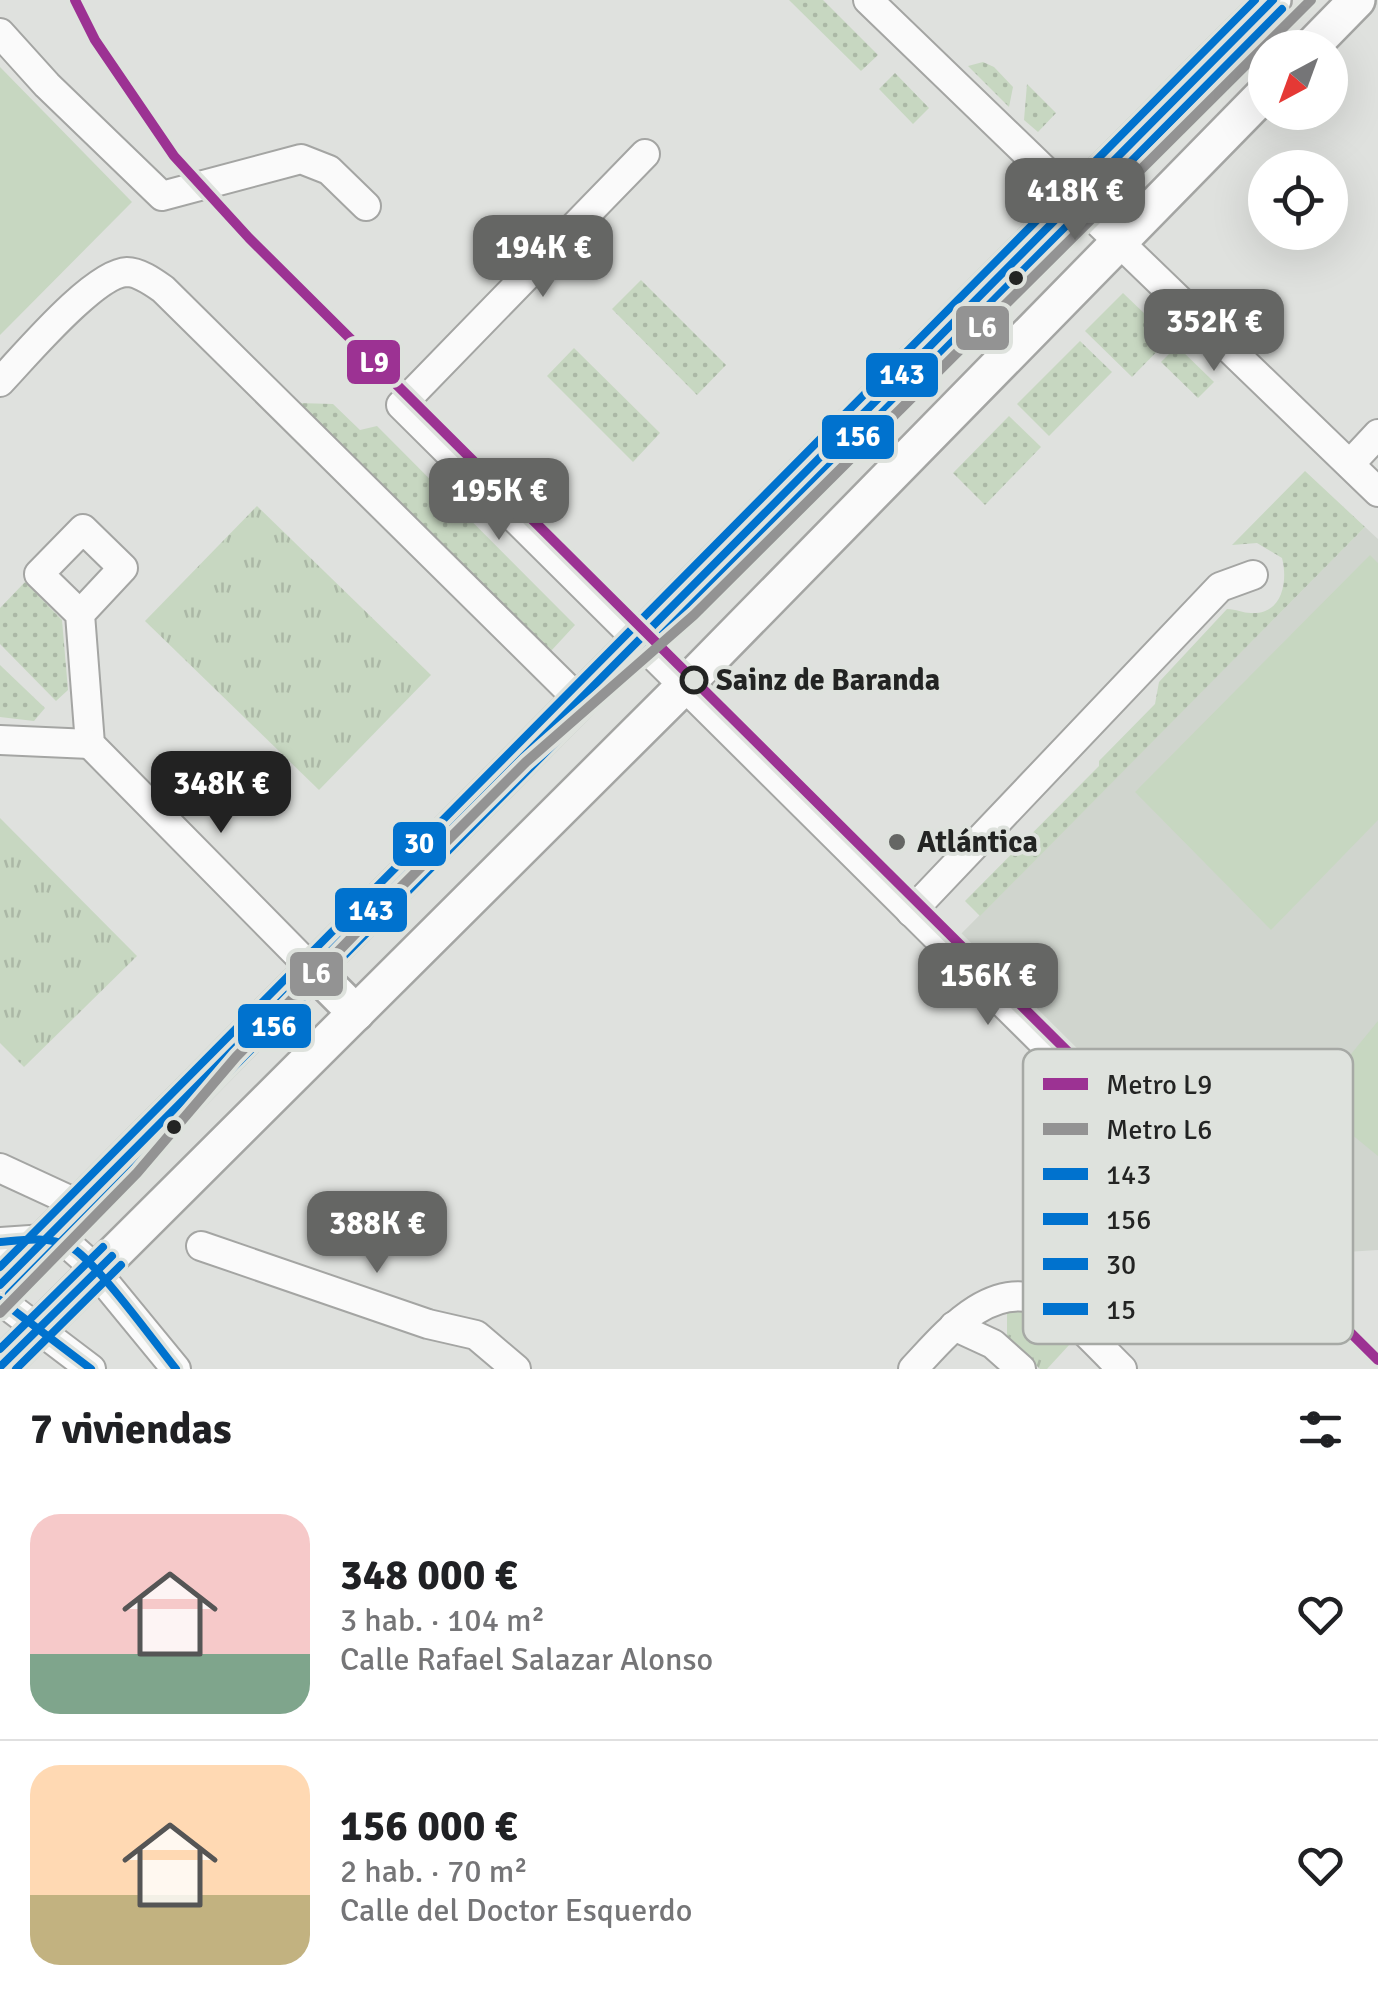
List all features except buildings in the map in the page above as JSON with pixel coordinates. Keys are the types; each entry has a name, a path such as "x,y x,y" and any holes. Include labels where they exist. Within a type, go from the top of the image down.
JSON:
{"main road":[{"path":"0,1285 1273,0"},
{"path":"1328,30 1357,0"},
{"path":"0,1366 684,686 1248,109"},
{"path":"312,968 356,1012"}],"street":[{"path":"868,0 1378,492"},
{"path":"0,33 47,86 162,196 300,159 329,170 366,206"},
{"path":"645,154 400,405 1049,1049"},
{"path":"0,382 88,292 107,278 127,272 146,278 163,289 579,700"},
{"path":"1350,464 1378,434"},
{"path":"910,912 1220,587 1253,575"},
{"path":"80,614 90,744 312,968"},
{"path":"0,740 90,744"},
{"path":"0,1168 80,1205"},
{"path":"0,1242 45,1239 71,1247 176,1369"},
{"path":"201,1246 428,1324 476,1335 516,1369"},
{"path":"0,1300 91,1369"},
{"path":"913,1369 971,1312 997,1300 1023,1300"},
{"path":"954,1326 993,1344 1021,1369"},
{"path":"1095,1344 1122,1369"}],"shaded area":[{"path":"1365,527 1378,539 1378,1250 1353,1252 1353,1049 1061,1049 953,942"}],"green space":[{"path":"789,0 823,0 878,55 861,71"},
{"path":"983,62 994,67 1013,87 1009,107 968,66"},
{"path":"0,67 132,202 0,335"},
{"path":"895,73 929,108 913,124 879,89"},
{"path":"1027,84 1056,113 1038,132 1024,120"},
{"path":"641,280 726,365 697,395 612,309"},
{"path":"1123,293 1170,338 1132,377 1085,331"},
{"path":"1080,341 1112,372 1049,436 1017,404"},
{"path":"1177,346 1214,382 1198,398 1161,362"},
{"path":"574,348 660,433 633,462 547,376"},
{"path":"298,403 333,404 360,430 377,426 575,625 551,651"},
{"path":"1009,416 1041,447 985,505 953,473"},
{"path":"1305,471 1365,527 980,916 965,901 1155,704 1159,682 1227,609 1262,612 1276,602 1283,586 1282,558 1257,543 1232,545"},
{"path":"257,506 431,675 319,790 145,621"},
{"path":"1370,555 1378,563 1378,820 1271,930 1135,792"},
{"path":"25,582 62,620 68,690 56,701 0,644 0,608"},
{"path":"0,665 45,708 34,721 0,717"},
{"path":"0,818 137,956 24,1067 0,1043"},
{"path":"1378,1021 1378,1156 1353,1136 1353,1052"},
{"path":"1023,1310 1023,1344 1070,1344 1047,1369 1040,1369 1007,1337 1007,1311"}],"metro line":[{"name":"L9","path":"75,0 95,40 174,156 249,238 1065,1049"},
{"name":"L6","path":"0,1313 137,1173 236,1057 387,901 526,762 694,615 1311,0"},
{"name":"L9","path":"1353,1335 1378,1360"}],"transit line":[{"name":"30","path":"0,1267 1255,0"},
{"name":"143","path":"0,1285 1273,0"},
{"name":"156","path":"9,1294 1282,9"},
{"name":"15","path":"0,1242 35,1240 69,1246 108,1283 176,1369"},
{"name":"30","path":"0,1349 103,1247"},
{"name":"143","path":"0,1367 112,1256"},
{"name":"156","path":"16,1369 121,1265"},
{"name":"15","path":"0,1300 91,1369"}],"place":[{"name":"Sainz de Baranda","path":"694,680"},
{"name":"Atlántica","path":"897,842"}]}
